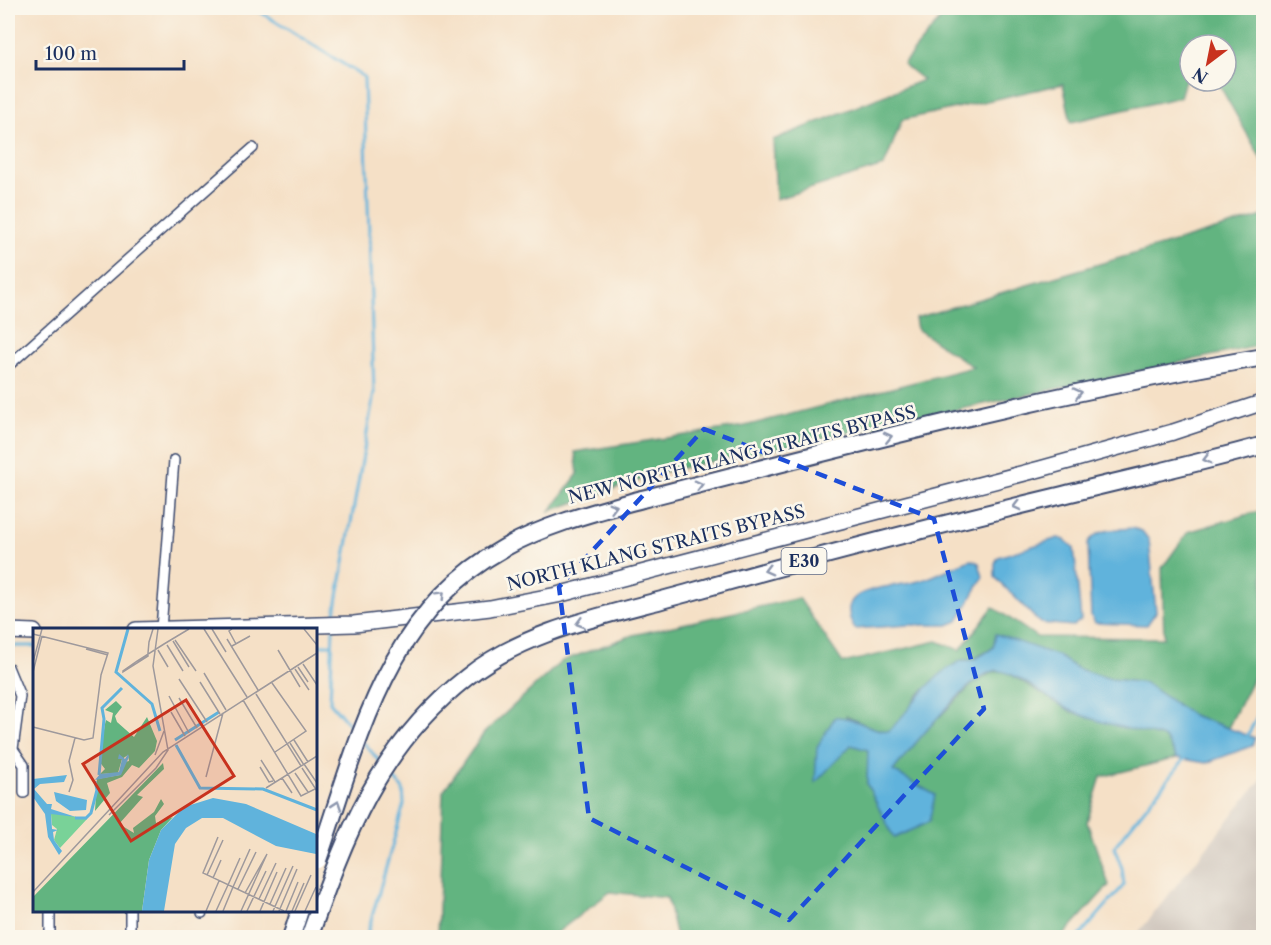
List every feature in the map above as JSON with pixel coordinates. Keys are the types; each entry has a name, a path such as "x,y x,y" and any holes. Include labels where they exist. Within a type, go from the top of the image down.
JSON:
{"highway":[{"name":"NEW NORTH KLANG STRAITS BYPASS","path":"316,865 368,715 385,675 404,640 441,594 505,548 563,521 832,451 1140,378 1263,357"},
{"name":"NORTH KLANG STRAITS BYPASS","path":"257,628 354,624 490,608 557,595 1017,476 1173,432 1263,402"},
{"name":"NORTH KLANG STRAITS BYPASS","path":"1173,432 1263,412"},
{"name":"E30","path":"309,938 338,853 387,760 436,704 467,676 498,655 544,634 911,532 1263,445"},
{"path":"8,631 33,632"},
{"path":"291,938 299,912"}],"street":[{"path":"8,366 253,148"},
{"path":"156,628 174,460"},
{"path":"8,667 20,696 12,749 24,765 24,793"},
{"path":"50,912 50,938"},
{"path":"130,912 130,938"}],"highlighted area":[{"path":"704,429 934,519 984,709 789,920 589,818 559,587"}],"shaded area":[{"path":"1263,777 1263,937 1135,937"}],"green space":[{"path":"946,8 1263,8 1263,162 1224,93 1238,93 1238,33 1178,33 1178,93 1181,93 1180,97 1071,122 1063,84 902,120 884,166 776,199 773,140 923,80 903,64 948,10"},
{"path":"1263,216 1263,345 663,472 550,511 578,474 575,452 745,426 973,367 917,329 915,318"},
{"path":"1263,510 1263,658 1228,728 1192,715 1145,683 1111,679 1078,669 1058,657 996,635 993,648 972,660 961,660 918,695 905,715 889,731 877,730 846,716 851,745 869,750 867,784 893,771 922,734 972,685 992,672 1005,671 1072,712 1165,738 1177,758 1101,777 1087,822 1109,885 1062,937 676,937 667,898 610,892 551,937 438,938 443,792 484,733 562,661 633,635 799,598 843,663 937,641 960,650 993,607 1037,637 1164,638 1162,568 1188,532"}],"water":[{"path":"1132,528 1142,531 1149,540 1156,612 1147,625 1095,623 1091,616 1088,543 1102,532"},
{"path":"1058,538 1065,540 1074,548 1081,620 1073,626 1040,623 995,577 995,563 998,557"},
{"path":"972,560 979,563 983,577 958,621 948,625 855,629 849,612 850,603 856,597 876,589 926,579"},
{"path":"996,634 1058,656 1078,669 1111,679 1145,683 1192,715 1255,738 1252,746 1206,763 1177,758 1165,738 1109,724 1069,710 1016,677 1008,673 993,671 981,677 954,700 893,771 935,795 929,822 894,838 867,784 868,750 851,745 815,783 817,747 835,717 889,731 921,694 948,668 964,660 973,660 993,648"}],"waterway":[{"path":"254,8 364,77 374,393 334,619"},
{"path":"333,629 330,702 356,733"},
{"path":"316,645 331,645"},
{"path":"8,646 33,646"},
{"path":"1247,737 1264,703"},
{"path":"364,743 381,763"},
{"path":"1078,938 1124,885 1122,868 1114,847 1185,758"},
{"path":"366,938 404,804 403,789 389,773"}]}
